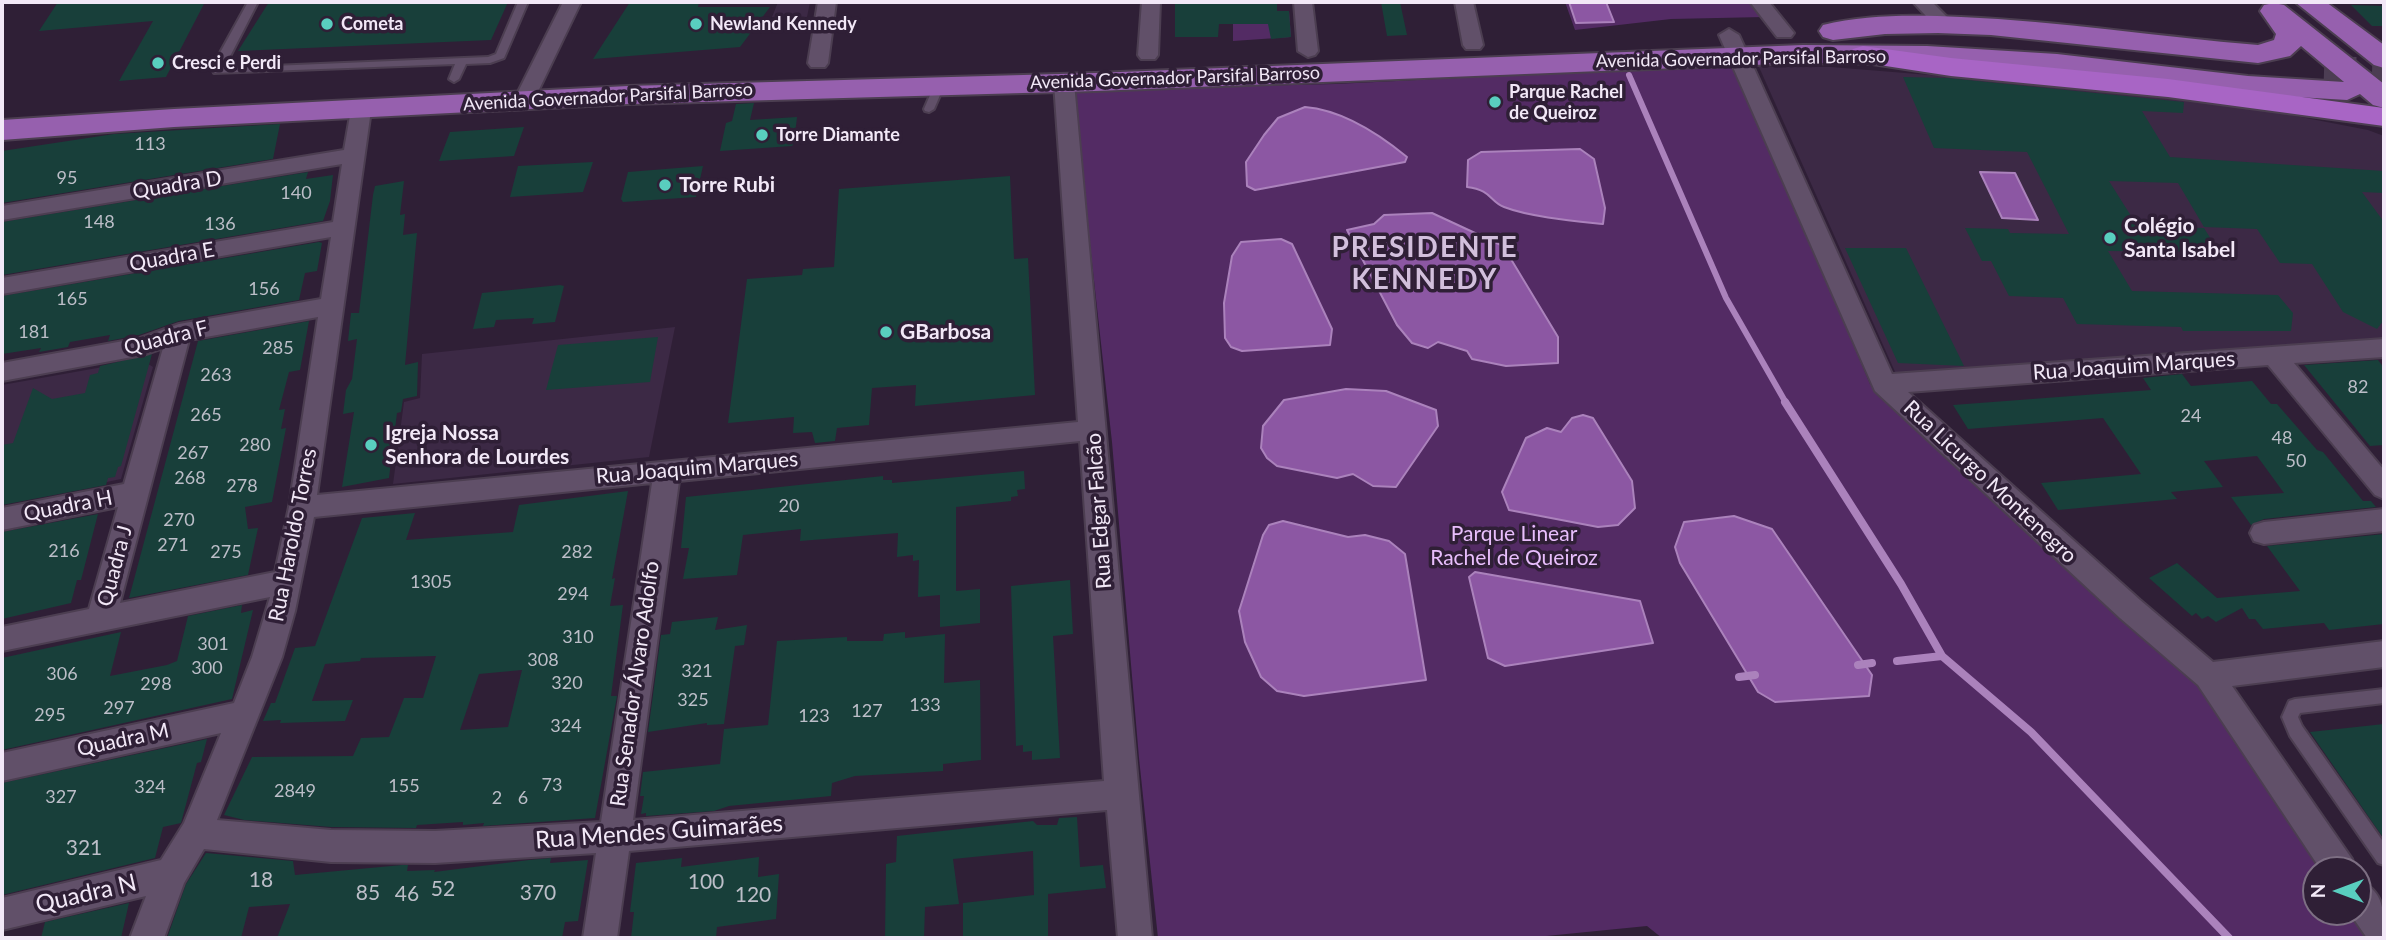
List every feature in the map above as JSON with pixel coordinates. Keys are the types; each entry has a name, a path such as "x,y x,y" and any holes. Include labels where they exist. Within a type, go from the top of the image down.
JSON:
{"highway":[{"path":"1863,55 1951,67 2168,88 2384,117"}],"main road":[{"path":"2309,2 2384,60"},
{"path":"2328,2 2384,43"},
{"path":"1833,31 1868,25 2021,30 2258,54 2280,50 2288,44 2290,34 2269,7"},
{"path":"2269,7 2384,99"},
{"name":"Avenida Governador Parsifal Barroso","path":"2,130 174,118 751,90 934,97 1064,83 1733,45 1784,33 1833,31 2015,42 2232,66 2324,72"},
{"name":"Avenida Governador Parsifal Barroso","path":"2,107 458,70 538,73 1473,45 1733,45 1863,55 1927,55 2057,63 2248,85 2347,91"},
{"path":"1064,83 1066,75 1072,71 1094,64 1244,59 1299,51"}],"street":[{"path":"524,100 572,2"},
{"path":"818,63 827,2"},
{"path":"1148,55 1151,2"},
{"path":"1299,51 1303,2"},
{"path":"1464,2 1473,45"},
{"path":"1759,2 1784,33"},
{"path":"1922,2 1946,26"},
{"name":"Rua Licurgo Montenegro","path":"1733,45 1884,384 2130,609 2208,676 2330,856"},
{"name":"Rua Edgar Falcão","path":"1064,83 1135,938"},
{"name":"Rua Haroldo Torres","path":"147,938 171,874 196,833 245,714 281,611 302,508 352,156 361,110"},
{"name":"Quadra D","path":"2,213 352,156"},
{"name":"Quadra E","path":"2,286 342,229"},
{"name":"Quadra F","path":"2,372 143,346 179,333 331,306"},
{"name":"Quadra J","path":"179,333 101,619 285,582"},
{"name":"Rua Joaquim Marques","path":"1884,384 2384,348"},
{"path":"2274,356 2384,488"},
{"name":"Rua Joaquim Marques","path":"302,508 1093,430"},
{"name":"Rua Senador Álvaro Adolfo","path":"600,938 612,837 667,471"},
{"name":"Quadra H","path":"2,519 135,493"},
{"path":"2264,533 2384,520"},
{"path":"2,639 101,619"},
{"path":"2208,676 2384,653"},
{"name":"Quadra M","path":"2,767 245,714"},
{"name":"Rua Mendes Guimarães","path":"196,833 331,846 435,847 612,837 1121,794"},
{"name":"Quadra N","path":"2,914 171,874"},
{"path":"2372,916 2384,934"}],"lane":[{"path":"253,2 221,60 218,71 458,70 500,56 523,2"},
{"path":"2384,696 2295,706 2290,717 2296,731 2384,857"}],"shaded area":[{"path":"778,2 810,2 807,17 772,17"},
{"path":"1569,2 1606,2 1614,22 1576,23"},
{"name":"Colégio Santa Isabel","path":"1759,67 1831,67 2103,89 2239,105 2368,130 2384,136 2384,339 1896,374"},
{"path":"1305,107 1333,113 1359,124 1407,157 1405,162 1255,190 1247,186 1246,162 1264,135 1278,118"},
{"path":"1580,149 1594,159 1605,208 1603,224 1526,213 1499,205 1486,193 1467,187 1468,160 1481,152"},
{"path":"1980,172 2015,173 2038,220 2002,218"},
{"path":"1432,213 1503,246 1558,337 1558,363 1506,366 1472,359 1467,351 1438,342 1428,348 1412,343 1397,325 1347,230 1374,224 1384,215"},
{"path":"1281,239 1292,244 1332,329 1330,345 1242,351 1231,347 1225,338 1224,303 1232,256 1241,242"},
{"path":"675,327 649,457 393,484 404,402 420,398 422,354"},
{"path":"142,360 153,367 121,479 2,504 2,385"},
{"path":"1346,389 1386,391 1436,410 1438,426 1396,487 1373,486 1353,474 1337,478 1277,466 1267,458 1261,448 1263,426 1284,400"},
{"path":"1583,415 1593,418 1632,481 1635,508 1618,525 1598,527 1509,510 1502,492 1526,438 1547,428 1561,432 1572,418"},
{"path":"1734,516 1772,529 1872,675 1869,696 1775,702 1758,692 1680,563 1675,547 1684,522"},
{"path":"1283,521 1348,537 1365,535 1389,541 1405,554 1426,680 1304,696 1277,691 1261,677 1245,642 1239,611 1263,535 1269,525"},
{"path":"1475,572 1640,601 1653,643 1505,666 1488,658 1469,577"}],"green space":[{"path":"1565,2 1751,2 1764,17 1671,19 1575,30"},
{"path":"1233,11 1289,11 1291,37 1233,41"},
{"name":"Parque Linear Rachel de Queiroz","path":"1723,65 1737,71 1870,384 2202,688 2320,856 2302,856 2302,926 2368,926 2376,938 1662,938 1647,926 1526,938 1158,938 1139,758 1112,442 1073,92 1335,84"}],"building":[{"path":"58,2 205,2 166,77 119,81 153,21 39,31"},
{"path":"269,2 508,2 491,40 238,51"},
{"path":"630,2 699,2 698,7 770,7 740,47 593,59"},
{"path":"1175,2 1277,2 1277,11 1289,11 1291,37 1271,39 1268,24 1219,24 1218,37 1175,37"},
{"path":"1381,2 1400,2 1407,35 1387,36"},
{"path":"2351,5 2384,6 2384,26 2372,26"},
{"path":"1903,77 1948,78 2184,102 2183,113 2142,111 2170,157 2384,171 2384,193 2362,192 2384,222 2384,320 2377,329 2343,312 2312,264 2280,263 2257,229 2204,227 2178,183 2109,181 2138,227 2204,228 2219,252 2108,251 2132,291 2278,295 2293,313 2291,331 2183,331 2181,327 2077,324 2063,298 2009,296 1991,261 1982,261 1965,228 2008,229 2010,233 2069,234 2027,152 1934,148"},
{"name":"Torre Diamante","path":"754,103 750,120 797,117 792,146 720,151 726,123 732,121 736,104"},
{"path":"280,124 273,159 2,203 2,151 114,134"},
{"path":"524,127 514,156 439,161 450,132"},
{"path":"593,162 583,192 510,197 518,166"},
{"name":"Torre Rubi","path":"703,166 696,197 623,202 621,199 628,172"},
{"path":"308,172 306,179 333,175 330,201 323,221 2,275 2,222"},
{"name":"GBarbosa","path":"1010,176 1014,259 1028,258 1035,395 915,406 916,385 872,388 869,425 837,428 835,441 815,443 812,432 793,433 794,417 728,423 747,279 802,275 803,269 834,267 839,189"},
{"path":"404,181 400,215 405,214 403,235 417,233 405,365 418,362 417,396 403,399 401,412 397,413 389,478 342,487 354,412 343,414 346,390 352,379 357,339 348,341 351,313 359,313 373,195 375,186"},
{"path":"322,243 317,271 305,273 299,300 179,321 139,335 108,341 110,335 70,342 68,347 2,354 2,296"},
{"path":"1845,248 1906,248 1964,366 1898,363"},
{"path":"564,286 555,322 532,324 534,318 496,320 494,327 473,329 482,293"},
{"path":"309,321 300,370 289,372 279,410 285,409 281,429 286,428 272,502 245,507 248,529 258,528 248,575 129,598 198,341"},
{"path":"658,337 650,382 546,390 558,345"},
{"path":"152,354 121,466 118,467 115,477 108,478 106,485 2,505 2,445 13,443 33,388 52,399 85,393 90,375 98,373 100,366"},
{"path":"2378,360 2384,368 2384,445 2370,446 2304,365"},
{"path":"2182,374 2191,386 2252,381 2271,404 2277,404 2317,450 2323,452 2363,501 2371,501 2376,507 2264,519 2251,525 2231,497 2284,493 2257,456 2204,461 2223,487 2171,492 2177,499 2058,510 2041,483 2141,474 2103,418 1968,429 1953,405 2151,390 2143,378"},
{"path":"1024,471 1025,489 1017,490 1018,496 1011,497 1011,501 956,507 956,591 980,589 980,623 940,627 940,595 918,597 919,560 913,561 913,555 897,557 898,533 800,541 801,529 743,535 737,575 683,579 689,548 681,548 686,497 883,476 883,480 892,480 892,483"},
{"path":"628,491 612,579 615,578 610,606 623,605 611,696 617,696 595,818 483,826 484,823 463,825 463,822 417,825 416,828 331,827 244,820 224,815 252,757 353,756 361,738 389,737 404,698 423,698 436,656 361,658 360,661 325,664 312,701 353,700 345,721 263,721 271,703 275,703 295,648 315,646 362,518 415,513 406,540 513,532 519,505","holes":["522,670 508,727 460,730 479,674"]},
{"path":"98,514 81,580 77,580 71,603 2,619 2,532"},
{"path":"2384,534 2384,624 2329,630 2324,623 2263,629 2255,619 2249,619 2242,608 2216,622 2208,616 2202,619 2196,613 2192,616 2149,578 2177,563 2217,598 2300,591 2267,546"},
{"path":"1070,580 1073,634 1053,636 1060,758 1032,760 1032,751 1023,752 1023,745 1016,746 1011,586"},
{"path":"242,605 241,613 253,610 232,699 2,750 2,658 121,632 110,676 167,665 177,661 188,616"},
{"path":"718,617 715,630 747,625 744,645 735,646 724,724 707,723 648,732 661,635 670,634 672,622"},
{"path":"905,632 905,638 945,634 944,683 980,680 981,760 943,764 943,771 855,776 832,783 831,796 729,806 714,811 646,816 646,813 641,814 644,796 640,796 643,772 720,764 724,729 768,725 777,641 847,637 847,641 883,641 884,634"},
{"path":"2384,724 2384,839 2310,732"},
{"path":"207,739 201,762 197,763 181,823 163,827 155,858 2,895 2,783"},
{"path":"1077,817 1080,867 1103,865 1106,888 1048,894 1048,938 963,938 963,903 1034,895 1033,851 953,859 959,904 925,907 924,938 885,938 886,864 896,862 897,836 1033,821 1037,825 1057,825 1059,818"},
{"path":"206,853 293,861 295,875 402,865 408,865 407,871 435,870 434,872 551,858 550,863 588,860 578,921 565,922 562,938 277,938 290,904 249,907 241,938 167,938 186,884"},
{"path":"759,857 758,877 779,874 776,919 717,927 716,938 631,938 634,912 630,912 636,863 682,858 681,867"},
{"path":"129,903 121,938 41,938 45,922"}],"waterway":[{"path":"1629,75 1726,298 1786,403"},
{"path":"1785,402 1901,584 1942,656"},
{"path":"1897,661 1942,656"},
{"path":"1942,656 2031,732 2229,938"},
{"path":"1858,665 1872,663"},
{"path":"1739,677 1755,675"}],"tunnel":[{"path":"2324,72 2384,74"}],"place":[{"name":"Cometa","path":"327,24"},
{"name":"Newland Kennedy","path":"696,24"},
{"name":"Cresci e Perdi","path":"158,63"},
{"name":"Parque Rachel de Queiroz","path":"1495,102"},
{"name":"Torre Diamante","path":"762,135"},
{"name":"Torre Rubi","path":"665,185"},
{"name":"Colégio Santa Isabel","path":"2110,238"},
{"name":"GBarbosa","path":"886,332"},
{"name":"Igreja Nossa Senhora de Lourdes","path":"371,445"}],"district":[{"name":"PRESIDENTE KENNEDY","path":"1425,264"}]}
